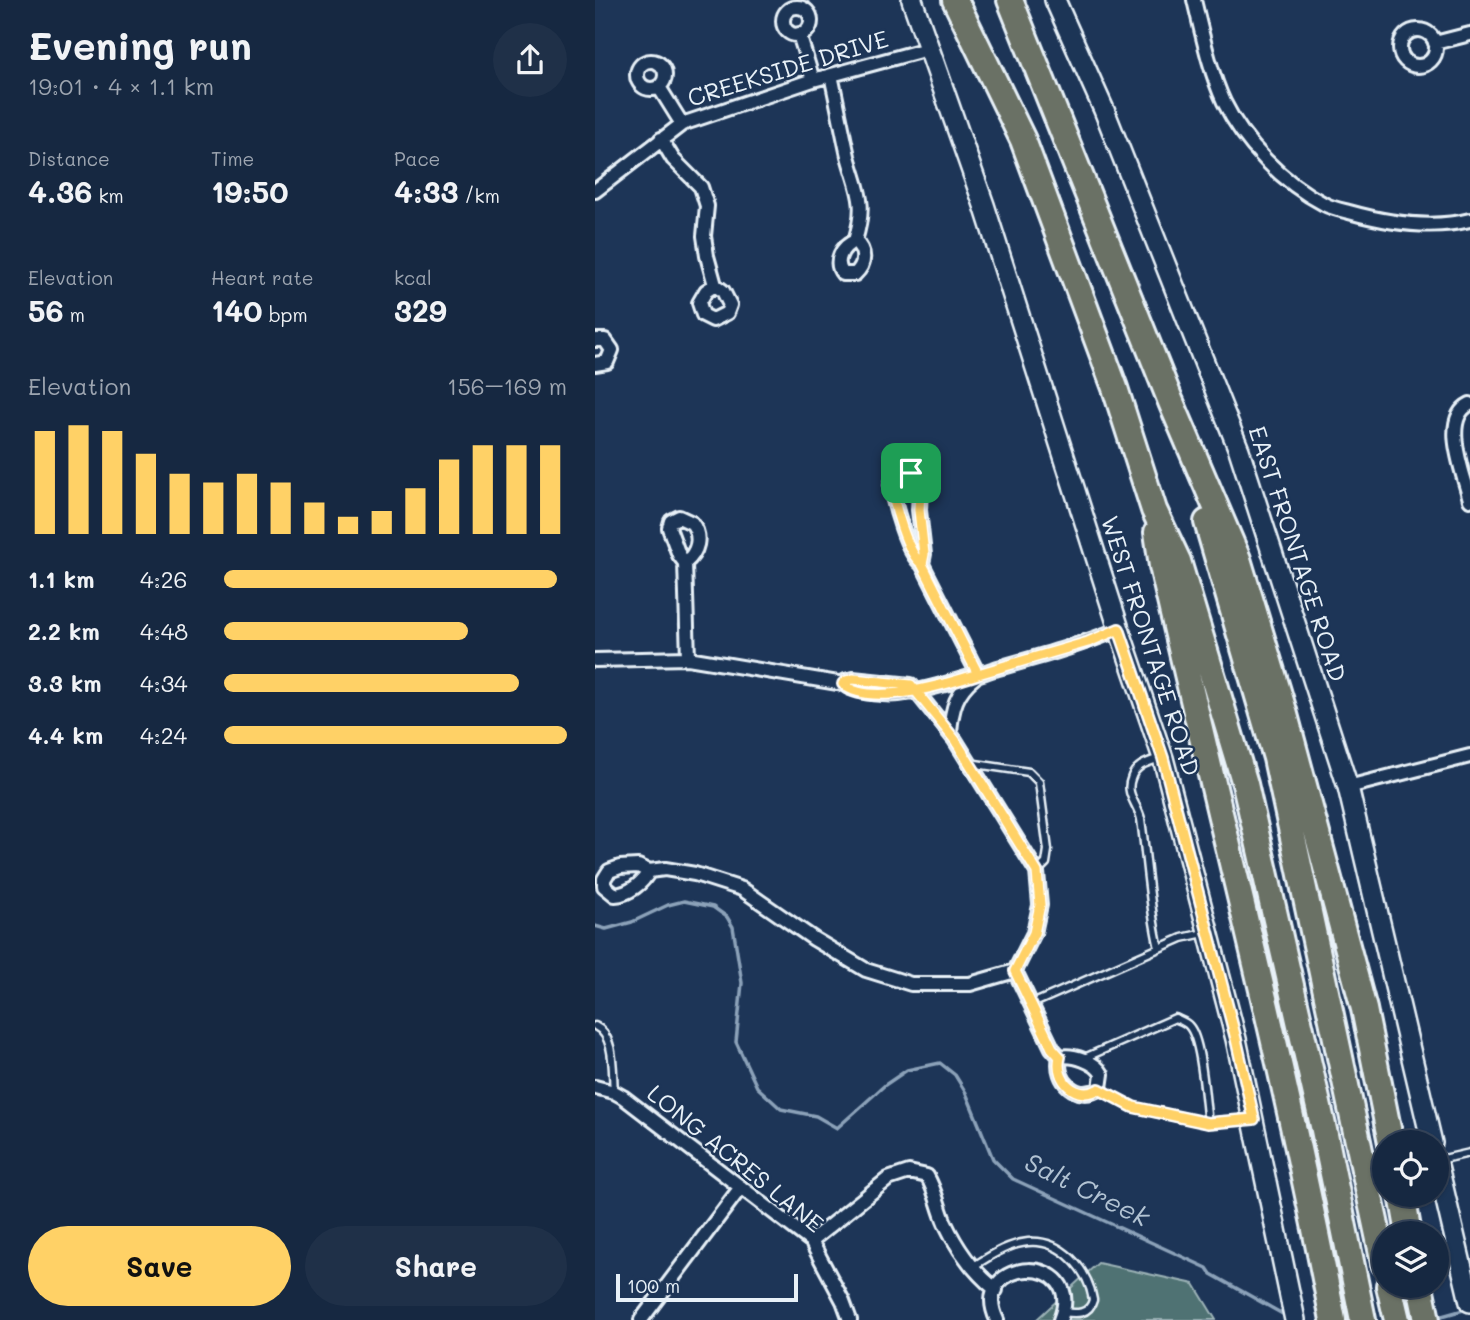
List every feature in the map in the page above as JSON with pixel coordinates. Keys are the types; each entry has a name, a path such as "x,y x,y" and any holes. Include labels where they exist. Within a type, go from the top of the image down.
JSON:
{"highway":[{"path":"955,0 1023,140 1115,388 1154,510 1178,561 1245,784 1324,1130 1363,1320"},
{"path":"1010,0 1171,402 1238,559 1284,711 1364,1009 1388,1130"},
{"path":"1171,402 1276,758 1375,1221"},
{"path":"1154,510 1162,566 1261,980 1310,1200 1333,1320"},
{"path":"1392,1298 1397,1320"},
{"path":"1422,1298 1427,1320"}],"street":[{"name":"WEST FRONTAGE ROAD","path":"912,0 988,217 1119,629 1163,758 1254,1119 1293,1311"},
{"name":"EAST FRONTAGE ROAD","path":"1055,0 1104,110 1239,450 1348,787 1429,1130"},
{"path":"1194,0 1223,100 1237,126 1259,153 1287,180 1325,205 1387,222 1453,224 1470,220"},
{"path":"799,34 813,80"},
{"path":"1435,43 1470,34"},
{"name":"CREEKSIDE DRIVE","path":"595,191 682,124 813,80 930,48"},
{"path":"831,75 849,159 860,191 860,224 855,241"},
{"path":"659,87 682,124"},
{"path":"661,139 673,159 701,187 707,206 704,236 715,285"},
{"path":"595,338 608,343 612,350 607,362 595,364"},
{"path":"1467,406 1455,421 1454,435 1470,500"},
{"path":"922,564 924,554 919,485 915,476 903,472 895,476 891,485 911,549 922,564 978,674"},
{"path":"685,563 688,658"},
{"path":"915,690 1088,642 1119,629"},
{"path":"595,660 688,658 843,684 849,688 909,684 950,732 1037,872 1040,905 1034,933 1015,971 970,984 911,984 866,970 814,939 742,888 695,874 665,869 649,871"},
{"path":"950,732 955,701 978,674"},
{"path":"1348,787 1470,756"},
{"path":"1015,971 1052,1048 1060,1057 1059,1069 1069,1088 1076,1093 1086,1094 1099,1089 1102,1082 1100,1070 1094,1065 1067,1055 1060,1057"},
{"name":"LONG ACRES LANE","path":"595,1087 614,1092 811,1241 851,1320"},
{"path":"811,1241 888,1180 909,1172 927,1176 936,1191 945,1222 972,1267 977,1275 996,1290"},
{"path":"641,1320 741,1187"},
{"path":"1448,1207 1469,1297"},
{"path":"997,1320 993,1301 996,1290 1002,1280 1022,1269 1034,1269 1054,1280 1061,1289 1064,1300 1062,1316"}],"lane":[{"path":"902,522 920,519"},
{"path":"1159,948 1153,923 1140,816 1132,799 1129,782 1139,767 1163,758"},
{"path":"969,763 1029,772 1039,782 1048,850 1046,863 1037,872"},
{"path":"1031,1004 1159,948 1196,934 1208,933"},
{"path":"1080,1060 1175,1018 1189,1025 1194,1036 1204,1082 1208,1123"},
{"path":"595,1026 604,1032 609,1042 614,1092"},
{"path":"1099,1089 1133,1107 1208,1123 1254,1119"},
{"path":"1449,1158 1470,1153"},
{"path":"972,1267 1016,1245 1028,1242 1053,1247 1070,1257 1078,1266 1093,1300 1089,1309 1082,1313 1062,1316"}],"green space":[{"path":"1098,1263 1194,1284 1216,1320 1036,1320"}],"waterway":[{"name":"Salt Creek","path":"595,926 606,929 632,922 668,905 684,901 713,907 727,917 733,927 742,983 736,1042 757,1087 781,1109 816,1116 837,1128 885,1085 907,1070 940,1063 955,1075 966,1093 993,1159 1013,1179 1207,1268 1211,1274 1288,1317"},
{"name":"Salt Creek","path":"1442,1316 1467,1309"}],"route":[{"path":"911,473 903,472 891,482 909,545 959,633 978,674 1088,642 1119,629 1163,758 1236,1039 1254,1119 1208,1123 1133,1107 1099,1089 1086,1094 1076,1093 1069,1088 1059,1069 1060,1057 1052,1048 1015,971 1034,933 1040,905 1037,872 950,732 915,690 911,685 853,679 843,684 866,692 904,694 915,690 978,674 959,633 922,564 924,554 919,510 920,490 915,476 911,473"}]}
